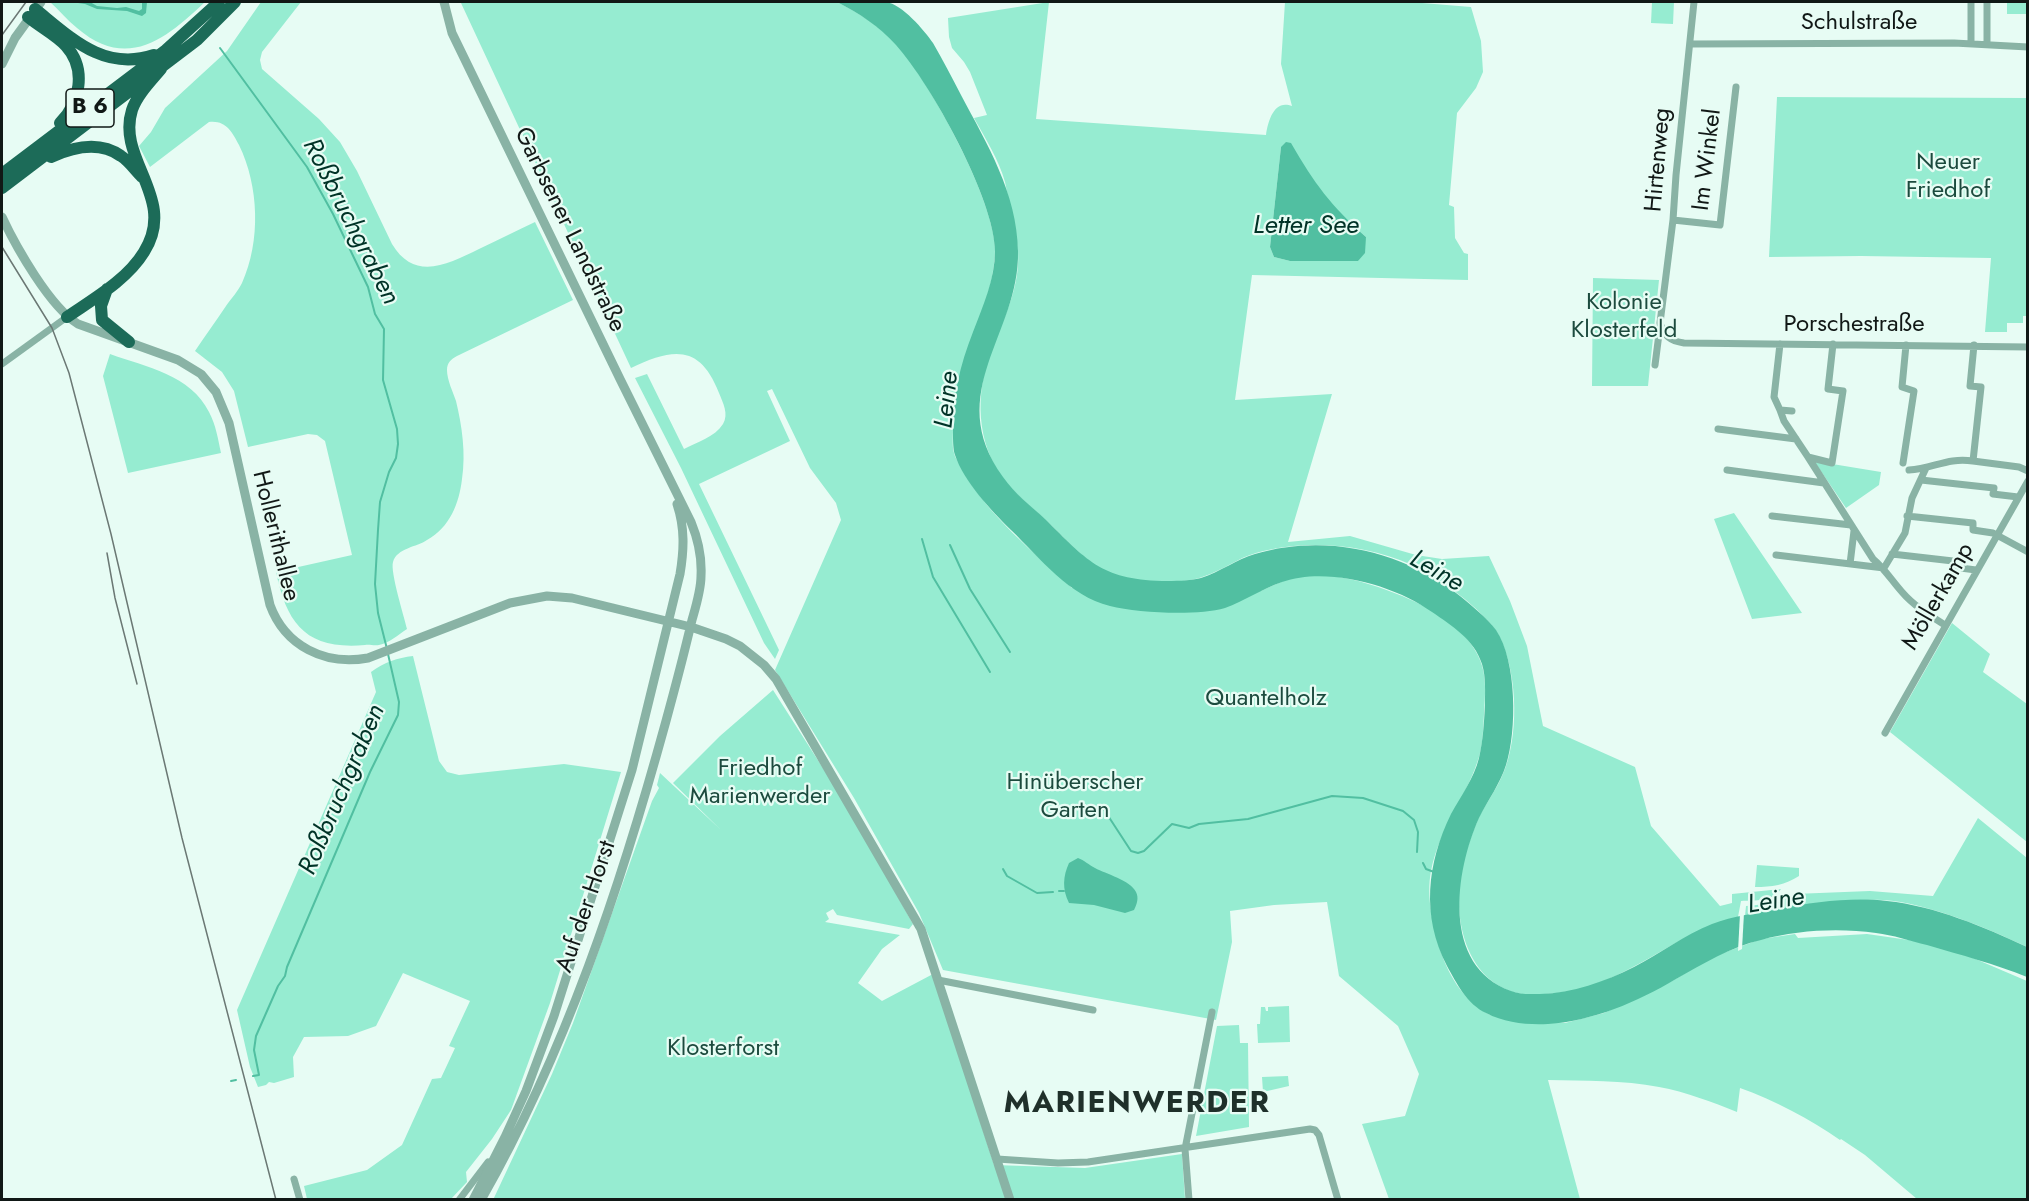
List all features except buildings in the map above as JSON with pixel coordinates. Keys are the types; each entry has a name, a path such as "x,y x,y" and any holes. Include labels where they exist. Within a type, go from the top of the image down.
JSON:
{"highway":[{"name":"B 6","path":"2,181 13,165 166,50 219,2"},
{"name":"B 6","path":"2,181 34,164 161,69 197,40 235,2"},
{"path":"34,9 88,49 110,59 140,60 166,50"},
{"path":"13,165 70,112 77,98 79,81 74,58 34,9"},
{"path":"67,317 107,289 137,262 152,238 155,211 153,199 134,148 130,126 133,108 138,98 161,69"},
{"path":"34,164 67,150 83,147 105,149 123,157 144,179"},
{"path":"107,289 101,306 102,320 129,342"}],"street":[{"name":"Garbsener Landstraße","path":"444,2 452,33 691,522 699,550 700,583 691,627"},
{"name":"Hirtenweg","path":"1655,365 1673,220 1694,2"},
{"path":"1971,2 1971,44"},
{"path":"1987,2 1987,44"},
{"path":"2,64 34,9"},
{"name":"Schulstraße","path":"1690,44 1987,44 2028,47"},
{"name":"Im Winkel","path":"1673,220 1720,225 1736,87"},
{"path":"2,217 18,248 57,307 67,317 2,364"},
{"name":"Hollerithallee","path":"67,317 78,324 187,365 206,379 219,398 229,423 267,597 284,630 306,650 329,658 358,660 387,652 499,606 535,597 577,598 669,621"},
{"name":"Porschestraße","path":"1660,322 1663,332 1680,342 2028,347"},
{"path":"1780,344 1774,397 1784,421 1873,559 1884,568 1904,594 1923,611 1945,625"},
{"path":"1808,457 1833,463 1843,390 1828,389 1833,344"},
{"path":"1903,462 1914,391 1902,387 1906,345"},
{"path":"1973,461 1981,387 1970,386 1974,345"},
{"path":"1780,410 1791,411"},
{"path":"1718,429 1796,439"},
{"path":"1908,470 1926,468 1949,460 2019,466 2028,471"},
{"path":"1884,568 1905,533 1912,498 1926,468"},
{"path":"1727,470 1824,483"},
{"name":"Garbsener Landstraße","path":"666,474 679,508 684,552 669,621"},
{"path":"1920,480 1994,488 1993,494 2018,497"},
{"name":"Möllerkamp","path":"1885,733 2028,481"},
{"path":"1772,516 1854,530"},
{"path":"1907,516 1973,524 1973,531 1997,535 2028,552"},
{"path":"1850,564 1854,530"},
{"path":"1892,554 1953,561 1953,567 1976,570"},
{"path":"1776,555 1884,568"},
{"path":"669,621 726,639 740,646 764,664 776,679 916,920 926,942 1010,1200"},
{"name":"Auf der Horst","path":"473,1200 505,1137 541,1053 568,974 633,770 669,621"},
{"name":"Auf der Horst","path":"483,1200 535,1094 584,978 628,850 691,627"},
{"path":"938,980 1093,1010"},
{"path":"1189,1200 1185,1149 1212,1012"},
{"path":"997,1159 1058,1163 1088,1162 1310,1129 1315,1130 1319,1135 1338,1200"},
{"name":"Auf der Horst","path":"459,1200 505,1137"},
{"path":"294,1179 300,1200"}],"green space":[{"path":"50,2 205,2 161,38 145,45 129,48 113,47 95,41 73,25"},
{"path":"261,2 301,2 262,52 260,60 262,69 319,119 340,142 357,171 392,244 401,256 421,266 444,264 535,222 573,300 457,356 449,363 448,378 456,401 463,440 461,488 456,506 442,528 427,540 395,557 394,575 407,629 390,641 379,645 345,645 314,638 294,620 281,591 276,572 352,555 325,441 317,435 308,434 248,447 234,391 222,372 195,351 240,286 252,249 255,232 254,196 246,161 239,145 228,128 220,123 209,122 150,167 139,146 151,132 165,108 227,51"},
{"path":"837,2 878,27 899,47 928,88 973,174 992,229 995,250 992,278 961,372 954,409 953,444 955,455 962,469 998,518 1072,588 1261,591 1299,577 1313,575 1342,578 1384,589 1433,611 1466,637 1474,648 1485,680 1480,751 1472,777 1440,842 1431,871 1429,891 1433,922 1441,952 1454,980 1473,1004 1490,1015 1565,1023 1604,1013 1674,980 1723,953 1761,939 1795,934 1798,938 1867,934 1916,941 1959,952 2027,981 2027,1199 1917,1199 1865,1155 1841,1139 1792,1111 1740,1088 1737,1112 1689,1094 1659,1087 1618,1082 1548,1080 1580,1199 1389,1199 1362,1124 1405,1116 1419,1074 1398,1026 1339,976 1327,902 1274,905 1230,911 1232,942 1216,1020 943,970 919,913 854,798 775,670 841,520 836,503 810,468 772,389 767,391 790,441 699,484 779,650 775,659 764,643 681,468 635,378 647,374 684,449 720,429 725,420 724,405 711,377 694,358 684,355 672,354 631,368 461,3"},
{"path":"1049,2 1036,119 1266,135 1270,118 1276,108 1292,106 1281,64 1285,2 1410,2 1471,7 1481,41 1483,72 1476,88 1457,113 1449,205 1454,207 1455,238 1464,253 1468,254 1468,280 1252,275 1235,400 1332,394 1288,542 1350,536 1416,555 1442,559 1489,556 1510,601 1527,646 1543,726 1635,767 1651,826 1720,906 1732,903 1732,894 1781,889 1778,893 1763,900 1741,901 1738,917 1692,934 1605,981 1581,989 1532,995 1517,993 1499,986 1474,960 1466,943 1459,905 1459,886 1467,848 1480,815 1504,773 1513,734 1514,699 1509,664 1498,634 1492,625 1446,585 1422,570 1393,558 1355,548 1315,545 1275,549 1256,553 1212,573 1182,581 1154,582 1114,575 1104,571 1082,555 1009,486 995,466 988,450 983,434 981,401 986,367 1014,291 1018,266 1017,245 1002,174 974,118 987,115 970,72 952,48 948,18","holes":["1281,147 1307,172 1318,189 1341,215 1366,237 1358,261 1290,261 1274,257 1270,247"]},
{"path":"1652,2 1674,2 1673,24 1651,23"},
{"path":"2007,2 2027,2 2027,14 2007,14"},
{"name":"Neuer Friedhof","path":"1777,97 2027,98 2028,316 2023,316 2023,323 2007,323 2007,332 1985,332 1991,258 1769,257"},
{"name":"Kolonie Klosterfeld","path":"1593,278 1659,280 1648,386 1592,386"},
{"path":"110,354 166,374 191,389 201,399 211,417 221,453 128,473 103,376"},
{"path":"1814,461 1881,472 1879,485 1846,508"},
{"path":"1734,513 1802,613 1752,619 1714,519"},
{"path":"1952,623 1990,654 1983,672 2027,704 2027,842 1890,732"},
{"path":"413,656 439,761 447,772 459,775 564,764 621,772 550,1003 511,1110 466,1172 467,1182 451,1199 307,1199 304,1186 367,1170 402,1145 432,1079 441,1078 455,1048 449,1046 470,1001 403,973 376,1026 348,1036 304,1037 293,1057 294,1077 274,1083 269,1082 258,1087 250,1067 237,1010 376,692 371,672 391,661"},
{"name":"Klosterforst","path":"773,690 844,801 913,924 909,929 837,915 833,909 826,913 829,919 825,922 900,935 882,949 858,983 882,1001 933,974 994,1165 1085,1168 1182,1154 1185,1199 493,1200 552,1074 573,1023 652,801 659,788 657,785 660,773 721,830 673,783 720,736"},
{"path":"1978,818 2027,858 2027,947 1938,911 1883,900 1796,906 1745,916 1746,906 1777,903 1794,894 1870,891 1933,896"},
{"path":"1757,865 1799,868 1799,876 1778,885 1755,887"},
{"path":"1289,1006 1290,1042 1258,1043 1257,1024 1260,1024 1261,1007 1265,1007 1268,1011 1268,1007"},
{"path":"1239,1025 1240,1043 1248,1043 1249,1127 1196,1136 1217,1026"},
{"path":"1288,1076 1289,1086 1263,1092 1262,1077"}],"water":[{"path":"71,2 90,2 97,6 126,7 139,11 142,9 142,2 147,2 146,13 142,16 127,11 97,9"},
{"path":"837,2 886,2 906,12 933,43 999,170 1012,209 1018,251 1015,281 1008,309 988,363 981,390 980,418 986,446 1003,477 1072,546 1096,565 1109,571 1123,576 1162,581 1201,578 1255,554 1282,548 1309,545 1363,550 1389,557 1438,580 1460,596 1496,630 1503,643 1511,677 1513,716 1510,751 1503,772 1479,818 1471,840 1460,889 1460,915 1464,939 1473,961 1489,979 1511,991 1522,994 1576,989 1623,972 1702,928 1720,921 1805,904 1861,900 1887,901 1941,912 2027,947 2027,977 1978,960 1889,935 1818,931 1789,934 1738,947 1630,1003 1582,1019 1548,1024 1517,1023 1479,1009 1463,993 1439,947 1433,928 1430,890 1432,870 1443,833 1474,773 1480,752 1485,712 1485,679 1482,664 1474,647 1454,628 1417,602 1380,586 1339,577 1319,576 1282,582 1225,608 1199,612 1151,612 1110,606 1081,594 1068,585 995,514 959,465 953,442 954,408 961,369 993,272 995,251 992,229 984,203 959,144 943,114 910,63 896,45 876,26"},
{"name":"Letter See","path":"1286,142 1291,143 1333,204 1366,237 1365,253 1358,261 1290,261 1274,257 1270,247 1281,147"},
{"path":"1078,858 1129,884 1137,896 1134,910 1125,913 1094,905 1069,903 1064,888 1065,873 1069,863"}],"pier":[{"path":"1744,913 1742,949 1738,951 1740,914"}],"waterway":[{"name":"Roßbruchgraben","path":"220,48 307,167 333,214 368,287 375,314 384,329 383,380 397,429 398,444 396,458 380,502 375,584 378,613 387,649"},
{"path":"922,539 933,577 990,672"},
{"path":"950,545 970,589 1010,652"},
{"name":"Roßbruchgraben","path":"253,1076 259,1075 254,1050 256,1036 278,986 285,976 370,772 398,715 399,702 388,654"},
{"path":"1101,805 1131,851 1138,853 1144,851 1172,824 1189,828 1199,824 1248,819 1332,796 1363,798 1403,811 1414,820 1418,832 1417,852"},
{"path":"1423,863 1426,869 1434,872"},
{"path":"1003,869 1007,876 1037,893 1053,892"},
{"path":"1059,891 1064,891"},
{"name":"Roßbruchgraben","path":"231,1081 236,1080"}],"tram line":[{"path":"2,35 26,2"},
{"path":"2,247 52,328 69,373 111,534 182,838 276,1200"},
{"path":"107,553 115,598 137,684"}],"district":[{"name":"MARIENWERDER","path":"1137,1105"}],"water label":[{"name":"Leine","path":"948,400"},
{"name":"Leine","path":"1436,572"},
{"name":"Leine","path":"1776,902"}],"park label":[{"name":"Quantelholz","path":"1266,699"},
{"name":"Friedhof Marienwerder","path":"760,783"},
{"name":"Hinüberscher Garten","path":"1075,797"}]}
